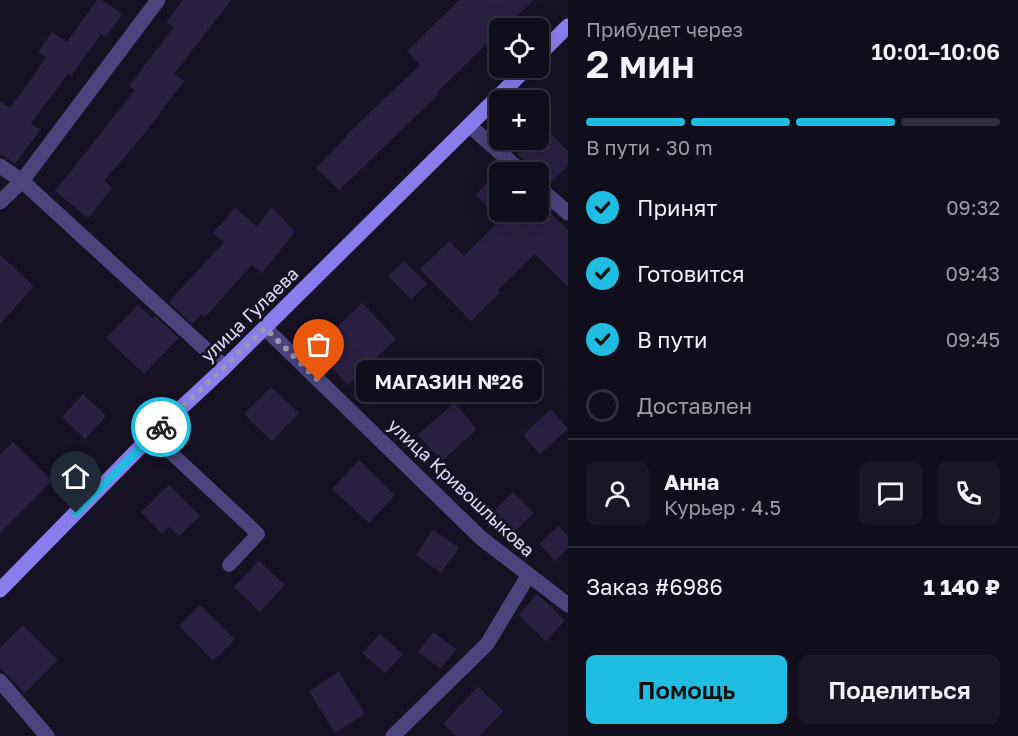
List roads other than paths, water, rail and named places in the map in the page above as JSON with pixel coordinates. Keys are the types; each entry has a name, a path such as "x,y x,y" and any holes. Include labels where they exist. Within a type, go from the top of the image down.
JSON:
{"main road":[{"path":"549,45 568,26"},
{"name":"улица Гулаева","path":"0,590 152,435 265,328 517,78"}],"street":[{"path":"0,202 22,181 158,0"},
{"path":"470,126 511,162"},
{"path":"0,166 22,181 225,367"},
{"path":"549,197 568,213"},
{"name":"улица Кривошлыкова","path":"265,328 482,538 528,576 568,604"},
{"name":"улица Кривошлыкова","path":"393,736 487,644 528,576"},
{"path":"0,681 48,736"}],"lane":[{"path":"152,435 258,534 229,566"}],"place":[{"name":"МАГАЗИН №26","path":"319,381"}]}
